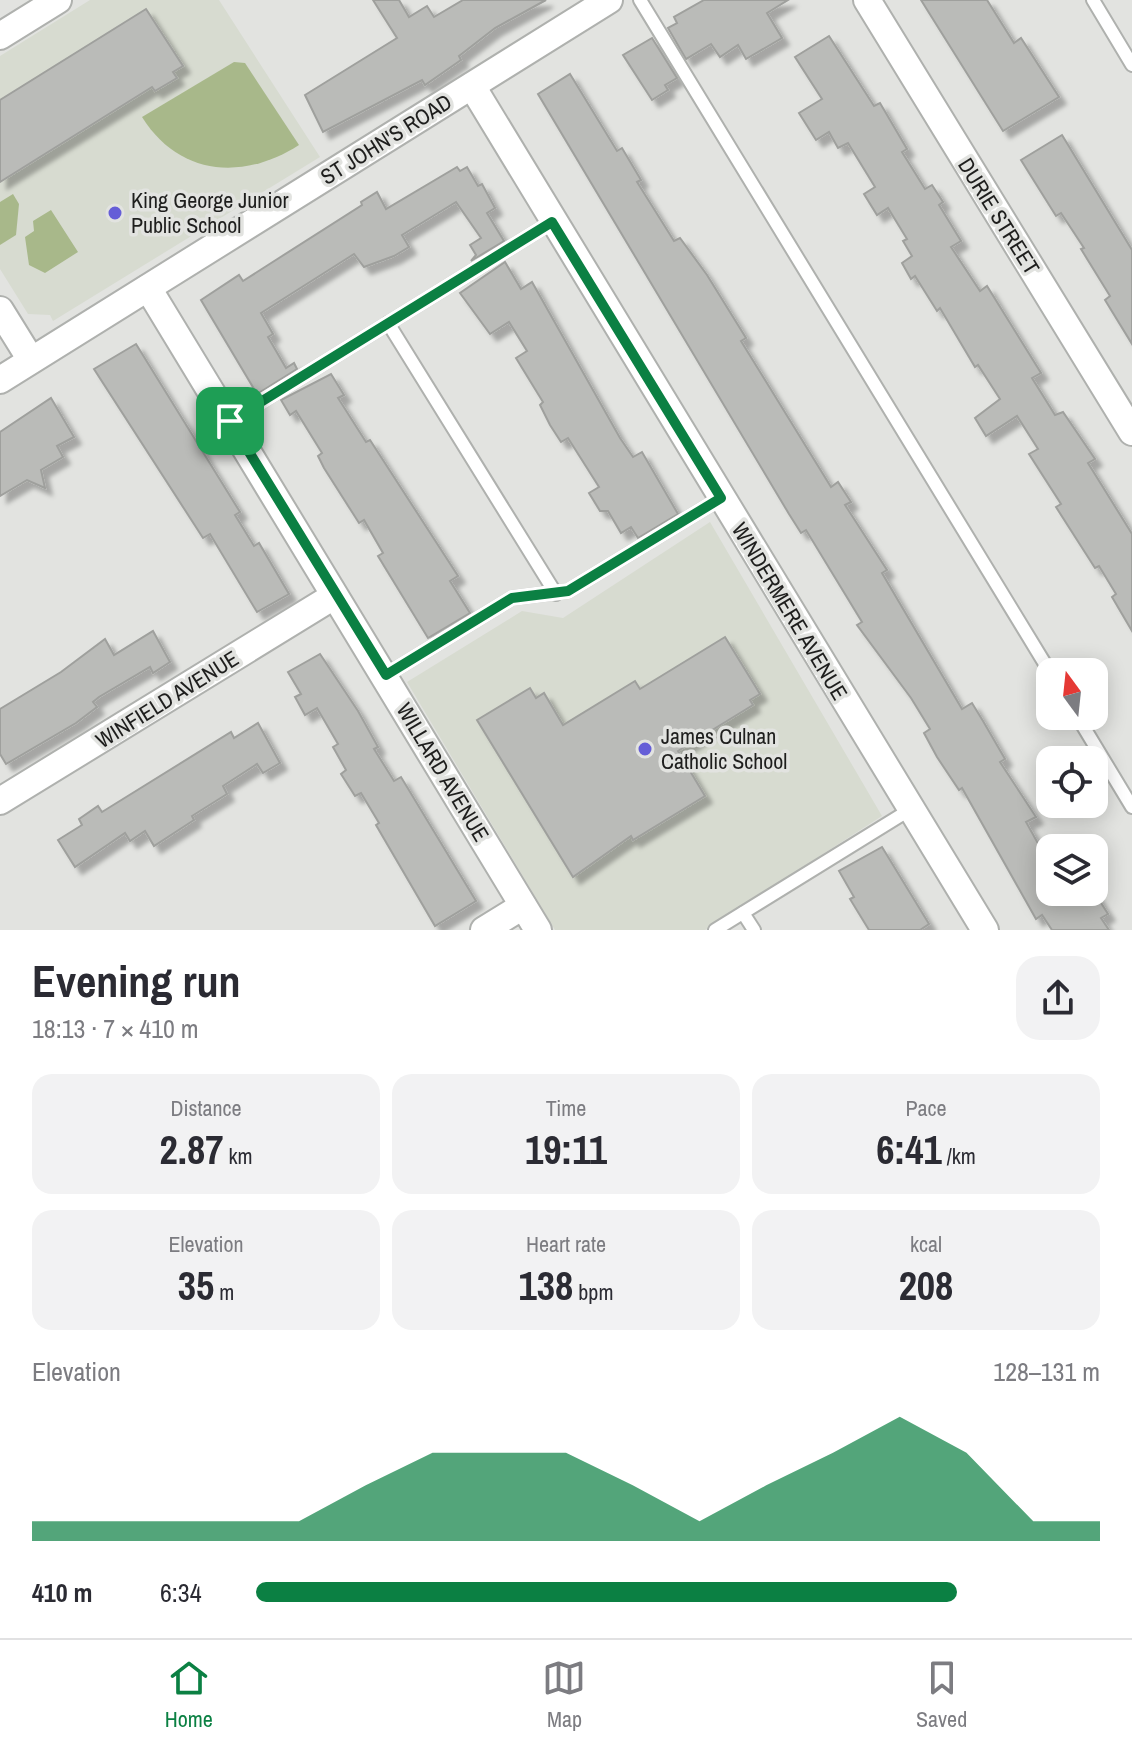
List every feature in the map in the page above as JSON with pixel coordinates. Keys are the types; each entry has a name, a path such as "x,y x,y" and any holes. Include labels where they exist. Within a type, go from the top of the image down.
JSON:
{"street":[{"path":"0,36 58,0"},
{"name":"ST JOHN'S ROAD","path":"0,380 609,0"},
{"name":"DURIE STREET","path":"867,0 1132,432"},
{"name":"WINDERMERE AVENUE","path":"472,86 985,930"},
{"name":"WILLARD AVENUE","path":"148,288 334,596 386,675 538,930"},
{"path":"0,310 31,360"},
{"name":"WINFIELD AVENUE","path":"0,801 334,596"},
{"path":"484,930 523,906"}],"lane":[{"path":"640,0 1041,658"},
{"path":"1093,0 1132,65"},
{"path":"230,421 552,222"},
{"path":"388,323 556,594"},
{"path":"386,675 512,598 568,591 721,498"},
{"path":"1085,730 1132,807"},
{"path":"715,930 911,809"},
{"path":"743,913 754,930"}],"shaded area":[{"name":"King George Junior Public School","path":"90,0 219,0 320,157 53,321 50,315 28,314 0,269 0,56"},
{"name":"James Culnan Catholic School","path":"710,522 882,816 705,930 555,930 407,682 522,611 563,618"}],"green space":[{"path":"234,62 245,63 299,145 278,157 256,164 234,168 213,167 174,151 157,137 142,117"},
{"path":"13,194 19,204 16,235 0,245 0,202"},
{"path":"51,210 78,252 45,273 29,265 25,237 34,231 33,221"}],"building":[{"path":"373,0 399,0 409,17 427,6 434,17 463,0 546,0 495,28 459,56 461,60 425,85 422,80 323,132 305,95 397,38"},
{"path":"704,0 788,0 767,13 782,38 746,59 738,45 720,57 711,44 686,59 668,28 677,23 674,17"},
{"path":"921,0 987,0 1014,43 1021,38 1059,97 1003,131"},
{"path":"146,9 183,66 173,72 177,78 155,91 152,87 0,182 0,100"},
{"path":"829,36 874,106 880,103 907,149 902,152 925,189 932,185 943,202 939,205 961,241 951,247 980,291 987,286 1041,373 1032,378 1055,415 1063,412 1095,459 1088,463 1132,534 1132,631 1112,597 1116,594 1099,566 1095,568 1056,507 1061,504 1029,454 1038,449 1017,416 986,436 975,418 1000,399 978,365 975,367 940,308 937,311 915,276 911,279 902,263 912,256 903,241 907,239 888,208 877,215 864,194 875,187 848,143 838,148 829,132 816,140 799,113 822,99 795,57"},
{"path":"652,38 677,78 665,85 668,90 652,100 623,55"},
{"path":"570,74 617,151 622,148 641,180 637,182 674,241 680,238 707,275 746,338 741,341 831,487 838,482 851,502 845,505 887,570 882,573 962,709 972,703 1005,759 1000,762 1036,817 1026,822 1036,840 1036,906 1103,906 1108,914 1101,918 1109,930 1052,930 1042,915 1036,919 962,788 959,790 937,757 924,733 930,729 857,625 862,622 806,530 801,533 789,514 538,94"},
{"path":"1062,135 1132,250 1132,344 1105,300 1110,296 1081,249 1084,248 1061,213 1056,216 1021,160"},
{"path":"457,167 460,171 467,167 478,186 482,184 495,208 487,213 504,241 471,261 476,255 470,245 481,238 456,202 402,235 409,247 394,256 364,267 354,254 261,313 273,334 268,337 286,368 294,363 297,369 257,394 201,300 239,275 243,281 362,205 361,202 377,192 386,209"},
{"path":"505,262 521,289 532,282 620,438 633,457 642,452 678,514 638,538 631,527 621,533 608,511 600,511 589,493 599,487 568,438 561,442 550,425 540,405 543,402 516,358 527,351 509,322 490,334 460,293"},
{"path":"136,344 240,512 235,515 254,546 259,543 289,594 257,612 210,534 203,538 94,369"},
{"path":"331,374 344,395 338,398 366,442 370,440 458,576 450,581 470,613 428,638 378,556 383,553 364,520 359,523 324,468 318,456 322,453 296,411 290,415 281,400"},
{"path":"51,398 74,437 57,446 63,457 41,470 45,488 27,480 0,496 0,432"},
{"path":"153,631 170,662 153,673 150,667 99,697 93,702 97,707 76,723 6,764 0,754 0,709 61,672 105,639 114,655"},
{"path":"725,637 760,694 750,700 753,705 678,751 705,796 633,840 631,836 573,877 477,720 530,688 536,698 544,693 563,725 635,681 640,689"},
{"path":"320,654 358,711 378,747 374,749 394,781 401,777 476,901 435,926 376,825 379,823 361,793 355,796 341,774 346,770 333,747 338,744 317,708 305,715 295,697 301,694 288,672"},
{"path":"258,723 280,763 263,773 257,764 223,786 227,794 154,846 145,831 130,841 125,833 75,867 58,840 82,825 79,819 98,806 102,812 231,732 234,738"},
{"path":"882,847 929,924 920,930 869,930 850,899 854,897 839,871"}],"place":[{"name":"King George Junior Public School","path":"115,213"},
{"name":"James Culnan Catholic School","path":"645,749"}],"route":[{"path":"552,222 721,498 568,591 512,598 386,675 334,596 230,421 552,222"}]}
